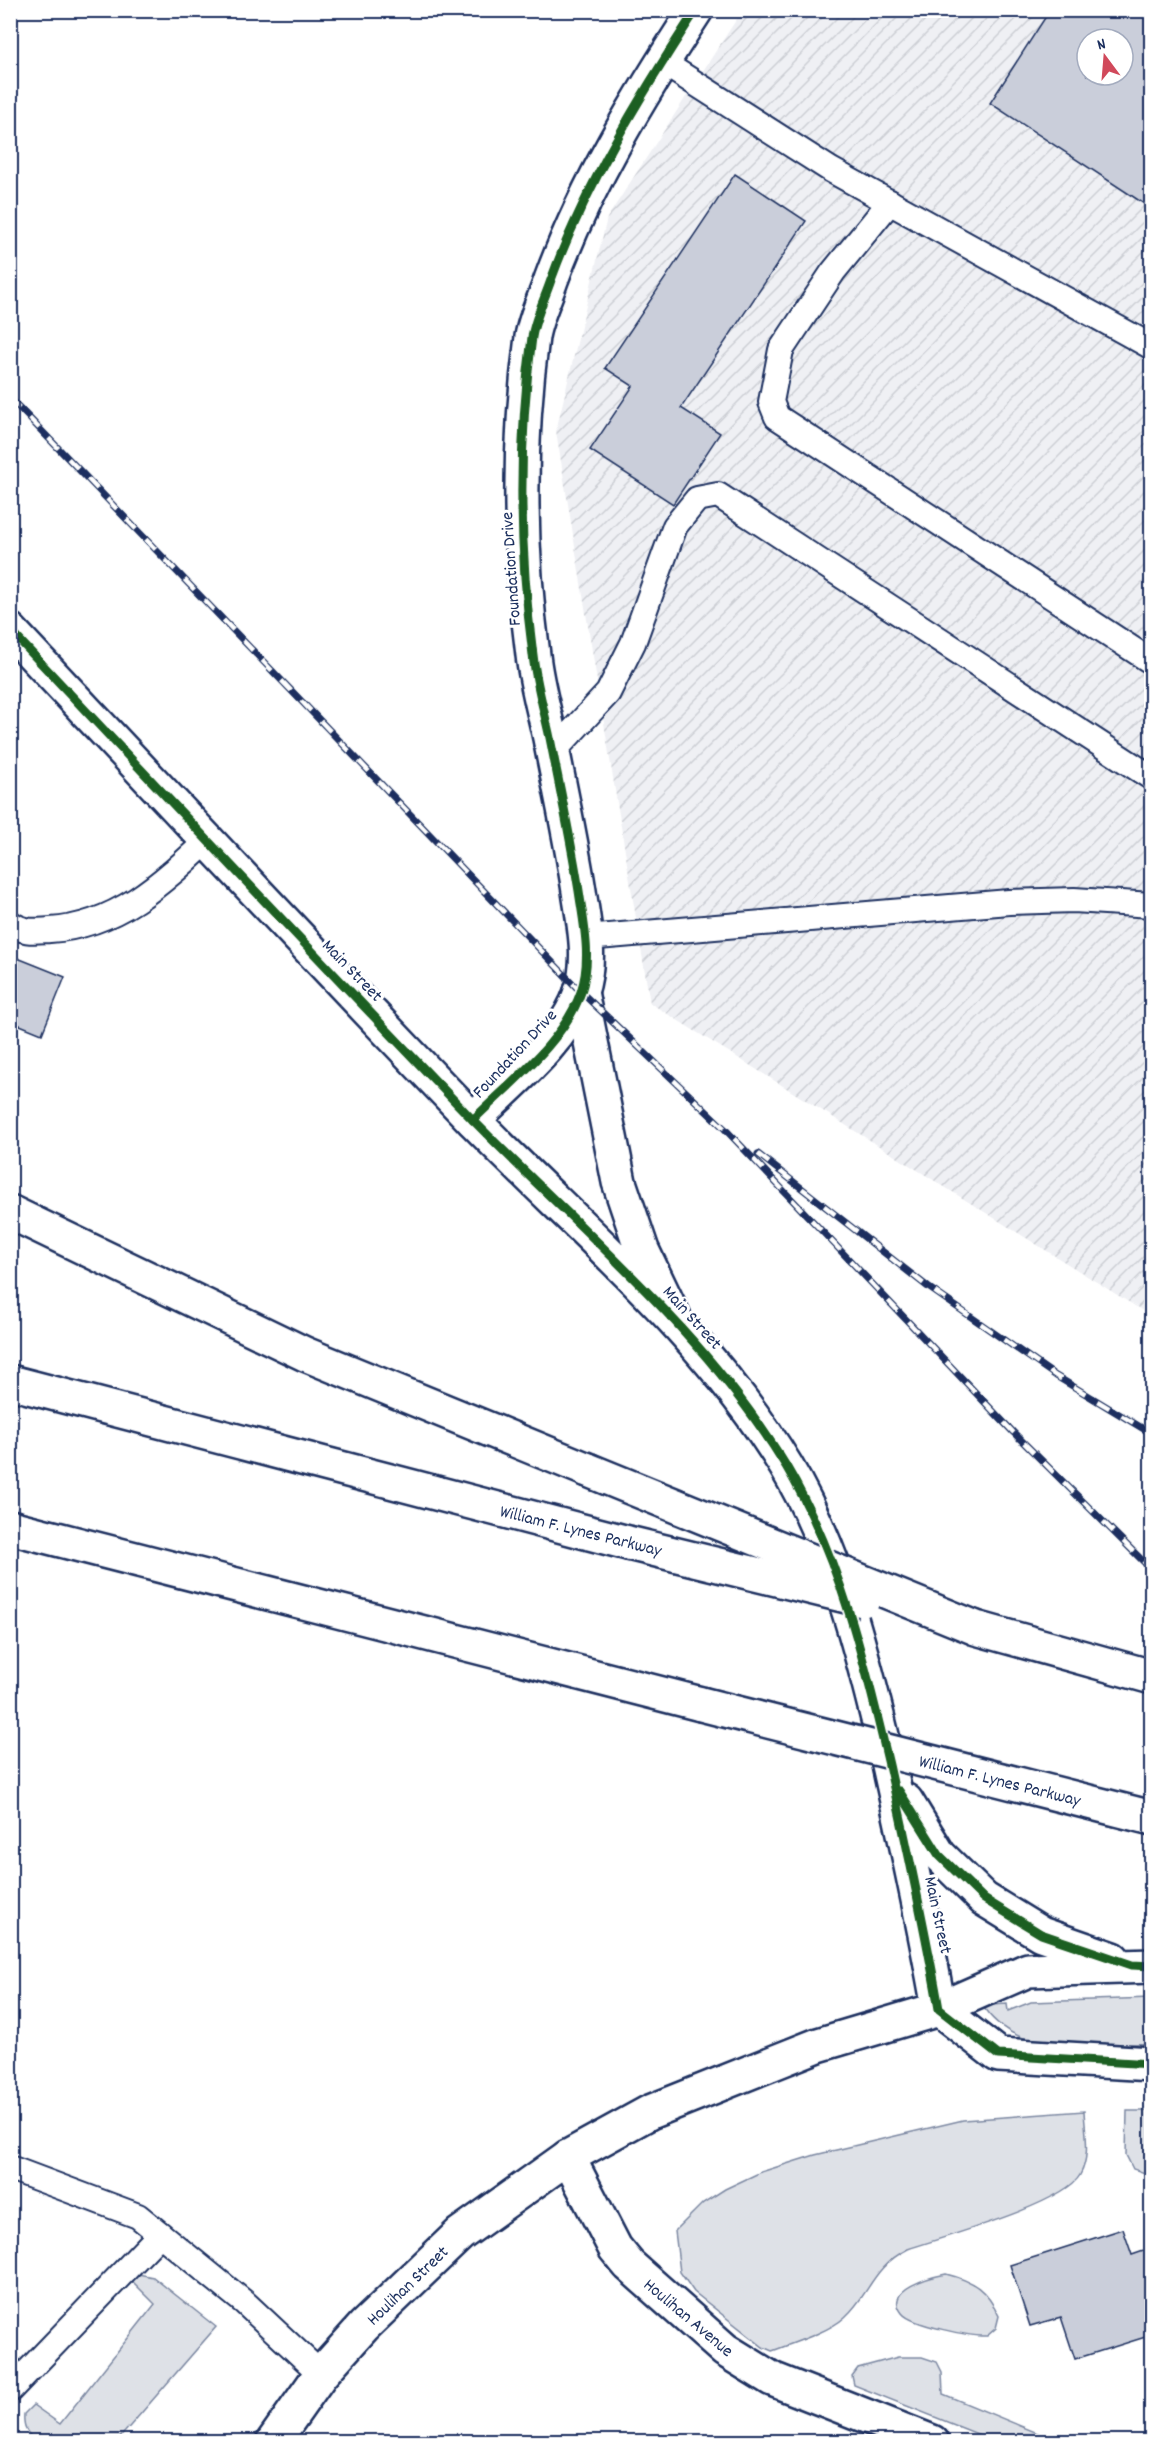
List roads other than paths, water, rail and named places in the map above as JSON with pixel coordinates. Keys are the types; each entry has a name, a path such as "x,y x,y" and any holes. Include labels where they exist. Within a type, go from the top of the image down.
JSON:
{"main road":[{"name":"Foundation Drive","path":"473,1120 558,1035 581,992 587,967 586,938 570,836 533,657 522,542 523,444 532,333 560,256 599,169 662,62 696,10"},
{"name":"Main Street","path":"10,630 473,1120 675,1318 741,1398 788,1468 830,1554 869,1679 928,1941 939,2009"},
{"path":"581,992 619,1182 642,1250 675,1318"},
{"path":"10,1212 305,1354 976,1628"},
{"name":"William F. Lynes Parkway","path":"10,1382 628,1543 976,1628 1152,1677"},
{"name":"William F. Lynes Parkway","path":"10,1527 1152,1818"},
{"path":"892,1780 939,1855 984,1899 1041,1934 1142,1965"},
{"path":"1142,1965 1028,1970 939,2009 998,2055 1152,2064"},
{"name":"Houlihan Street","path":"273,2442 321,2374 364,2326 460,2234 568,2157 650,2112 757,2068 818,2045 939,2009"},
{"name":"Houlihan Avenue","path":"568,2157 615,2248 629,2265 724,2350 772,2379 932,2442"}],"lane":[{"path":"662,62 831,170 1152,347"},
{"path":"890,202 833,272 781,350 771,402 777,417 1152,662"},
{"path":"553,752 608,693 633,643 675,526 697,499 718,495 1152,778"},
{"path":"10,924 24,932 76,928 139,900 169,877 207,840"},
{"path":"586,938 1009,902 1074,900 1152,905"},
{"path":"10,2168 138,2216 245,2303 321,2374"},
{"path":"10,2390 160,2234"}],"railway":[{"path":"10,398 581,992 724,1128 1013,1432 1152,1570"},
{"path":"758,1154 928,1287 1056,1376 1152,1434"}]}
